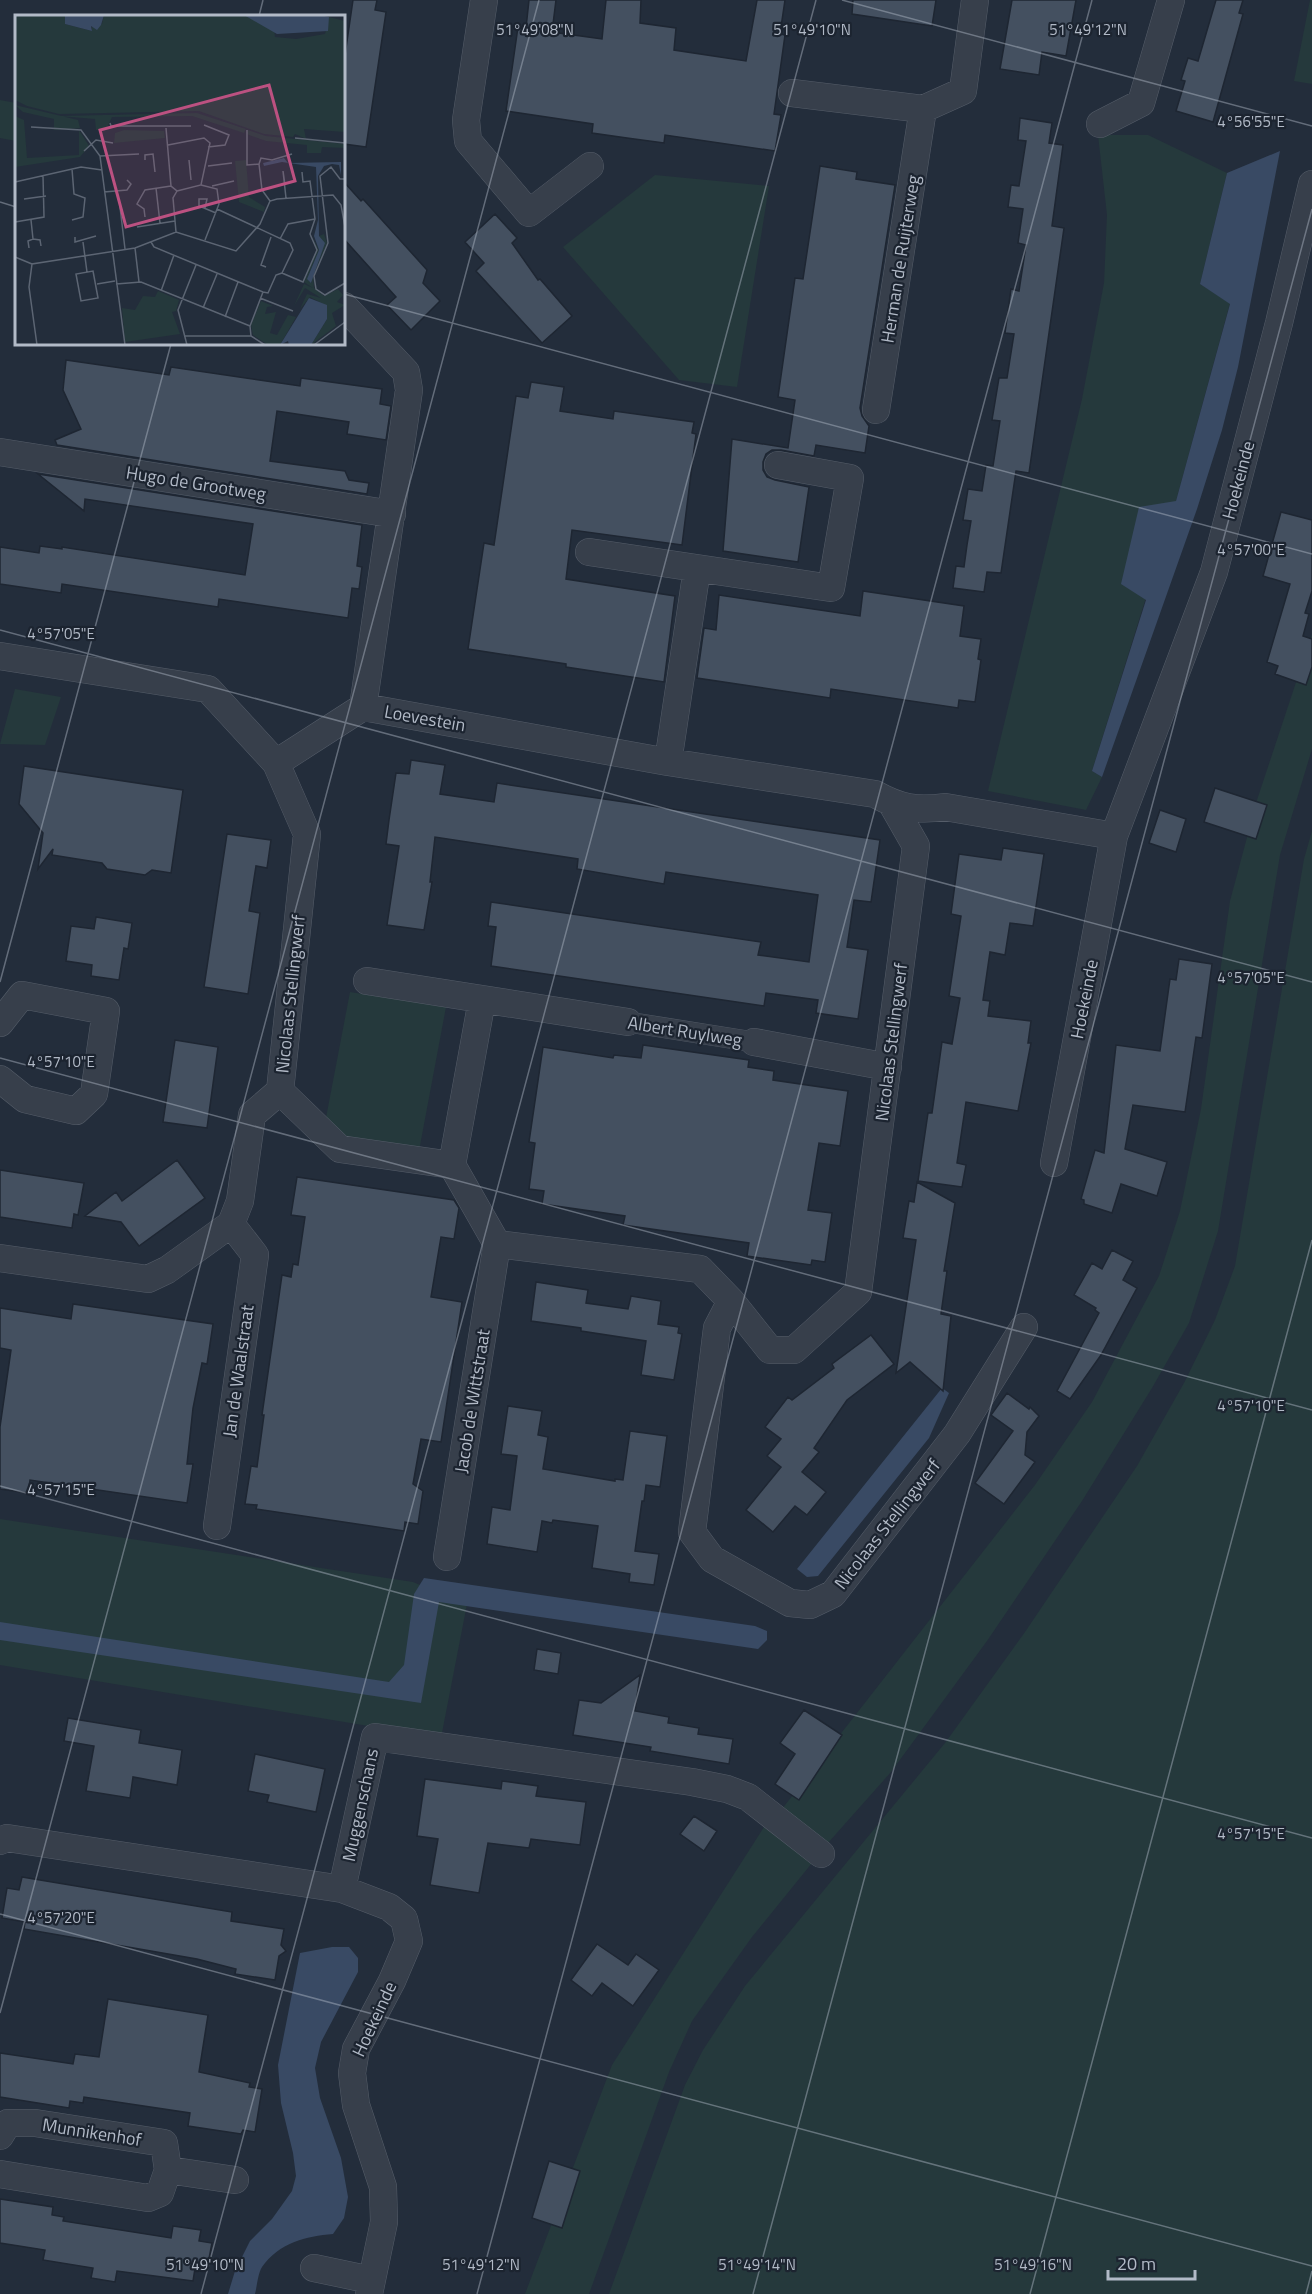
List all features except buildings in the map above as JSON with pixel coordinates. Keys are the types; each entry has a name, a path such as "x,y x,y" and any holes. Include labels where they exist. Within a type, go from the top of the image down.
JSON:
{"street":[{"path":"484,0 466,120 468,141 529,213 590,166"},
{"path":"792,93 923,109 963,91 975,0"},
{"path":"1100,124 1141,103 1171,0"},
{"name":"Herman de Ruijterweg","path":"876,410 923,109"},
{"name":"Hoekeinde","path":"1054,1163 1114,836 1214,572 1276,334 1312,184"},
{"path":"345,307 406,372 410,390 363,707"},
{"name":"Hugo de Grootweg","path":"0,452 392,514"},
{"path":"589,552 831,588 850,478 778,465"},
{"path":"668,762 697,568"},
{"path":"0,656 208,689 276,763"},
{"name":"Loevestein","path":"276,763 363,707 668,762 875,794 892,804"},
{"name":"Nicolaas Stellingwerf","path":"276,763 307,834 280,1091 340,1149 452,1165"},
{"path":"892,804 922,810 945,807 1114,836"},
{"name":"Nicolaas Stellingwerf","path":"497,1244 700,1269 731,1301 770,1350 794,1350 858,1292 916,846 892,804"},
{"name":"Albert Ruylweg","path":"368,981 754,1042 888,1067"},
{"path":"0,1023 22,995 106,1011 93,1094 76,1111 25,1099 0,1079"},
{"path":"482,1000 452,1165 497,1244"},
{"path":"0,1258 148,1279 167,1270 231,1224 240,1201 252,1115 280,1091"},
{"name":"Jan de Waalstraat","path":"216,1526 255,1255 231,1224"},
{"name":"Jacob de Wittstraat","path":"447,1557 497,1244"},
{"name":"Nicolaas Stellingwerf","path":"731,1301 717,1328 692,1532 712,1559 789,1603 810,1605 833,1594 943,1453 1024,1327"},
{"name":"Muggenschans","path":"342,1888 375,1737 692,1782 727,1789 748,1797 821,1854"},
{"path":"0,1841 7,1838 342,1888"},
{"name":"Hoekeinde","path":"342,1888 389,1907 397,1913 404,1919 409,1941 392,1981 356,2049 352,2073 356,2105 383,2187 384,2222 370,2287"},
{"name":"Munnikenhof","path":"0,2136 8,2122 35,2123 164,2143 168,2170"},
{"path":"0,2174 148,2198 160,2193 168,2170 235,2180"},
{"path":"314,2268 370,2287"}],"green space":[{"path":"1310,0 1312,0 1312,84 1294,81"},
{"path":"0,100 15,103 15,141 0,138"},
{"path":"1098,135 1148,135 1227,173 1200,284 1230,303 1176,501 1092,771 1102,777 1086,810 988,791 1082,399 1104,283 1107,215"},
{"path":"655,175 769,186 737,387 679,380 563,247"},
{"path":"1312,634 1312,749 1280,855 1218,1231 1189,1323 1082,1501 987,1641 891,1772 828,1843 782,1809 1035,1485 1092,1402 1159,1276 1180,1211 1201,1109 1230,901 1257,800"},
{"path":"15,689 61,697 45,745 0,744"},
{"path":"1312,831 1312,2294 609,2294 685,2085 703,2050 745,1986 945,1743 1025,1632 1137,1466 1184,1383 1215,1320 1235,1266 1304,859"},
{"path":"350,992 446,1007 419,1151 342,1138 325,1123"},
{"path":"0,1519 413,1582 446,1596 468,1599 441,1738 0,1665"},
{"path":"764,1827 812,1863 752,1937 692,2021 669,2072 589,2294 525,2294 612,2065"}],"water":[{"path":"1280,151 1238,367 1222,430 1197,509 1102,777 1092,771 1146,600 1121,584 1139,507 1176,501 1230,304 1200,284 1227,173"},
{"path":"942,1388 949,1393 929,1438 818,1576 807,1577 797,1569"},
{"path":"424,1578 755,1626 767,1631 767,1640 758,1649 439,1602 421,1703 0,1640 0,1622 389,1682 404,1665 414,1594"},
{"path":"332,1947 349,1947 358,1958 358,1972 321,2042 315,2068 320,2098 341,2158 348,2197 344,2218 333,2234 303,2239 276,2252 262,2267 255,2294 228,2294 235,2271 250,2241 272,2219 292,2191 296,2176 281,2103 278,2065 300,1953"}]}
